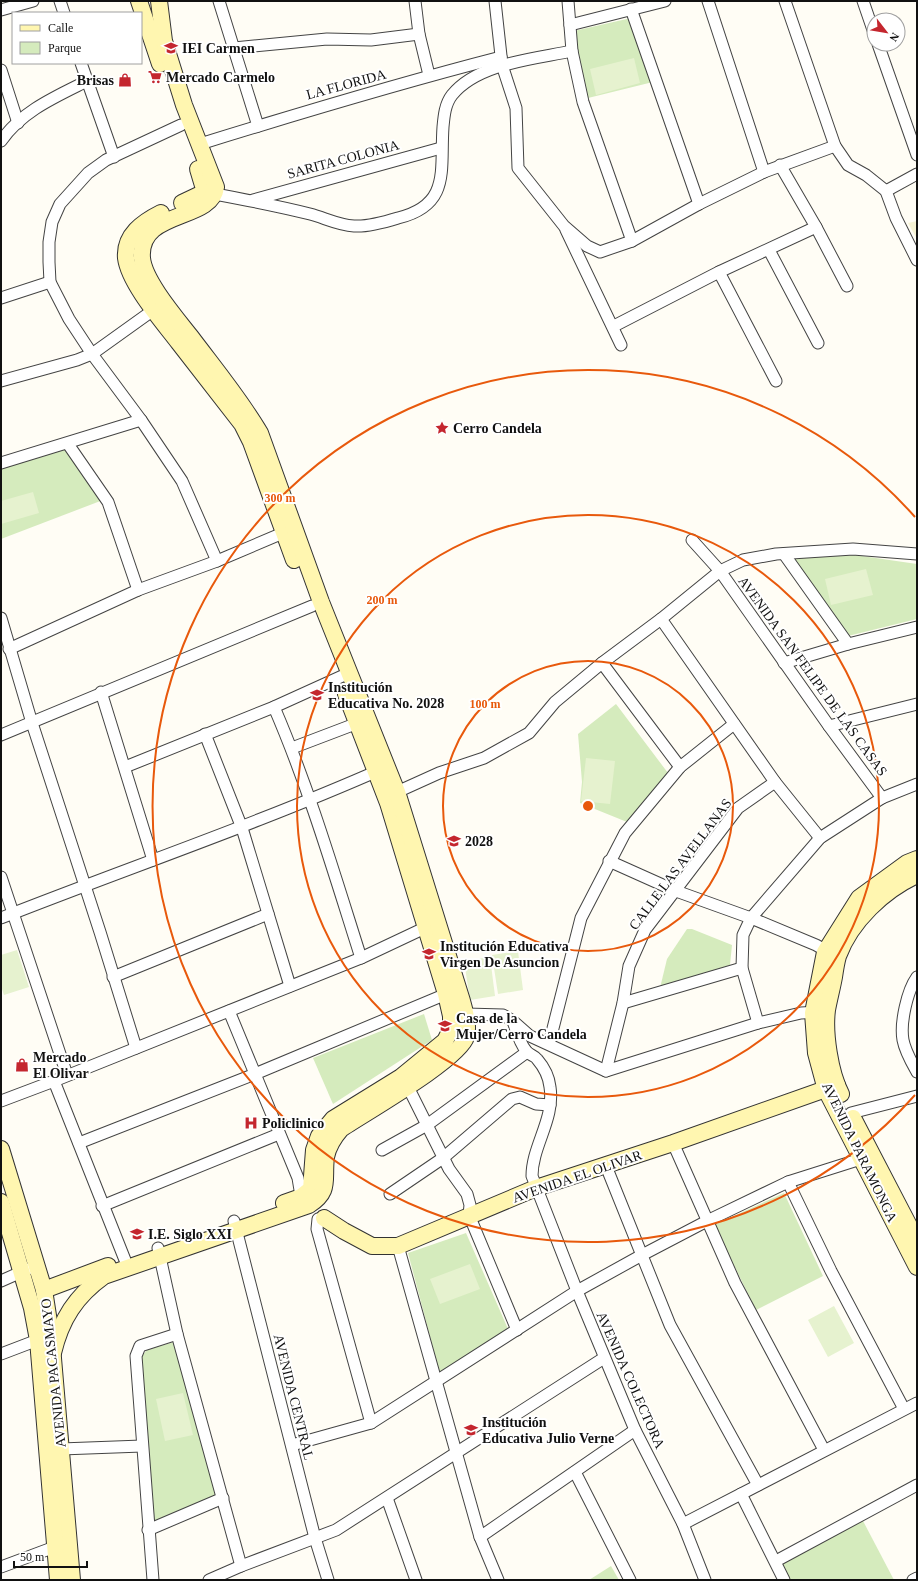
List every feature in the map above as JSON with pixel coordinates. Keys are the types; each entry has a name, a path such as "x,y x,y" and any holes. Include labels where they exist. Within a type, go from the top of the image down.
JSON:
{"street":[{"path":"1,10 33,1"},
{"path":"60,1 64,12"},
{"path":"140,1 181,125 204,184 204,189 201,194 146,221 130,237 126,252 128,266 132,277 159,306 246,409 260,433 312,606 344,676"},
{"path":"159,1 164,41 184,105 216,187 215,194 209,202 152,230 142,243 142,262 159,306"},
{"path":"220,1 258,126"},
{"path":"415,1 419,34 429,75"},
{"path":"495,1 501,61 516,108 518,168 564,226 587,246 600,252 632,241 699,204 764,172 835,146"},
{"path":"568,1 572,51 583,102 632,241"},
{"path":"570,25 665,1"},
{"path":"708,1 764,172"},
{"path":"785,1 835,146 848,165 866,175 886,191 896,218 917,260"},
{"path":"863,1 867,12"},
{"path":"631,9 699,204"},
{"path":"234,48 327,38 371,40 419,34"},
{"path":"215,194 252,200 312,215 335,223 354,226 406,216 421,210 431,203 438,187 442,169 441,148 444,117 451,96 462,86 501,61 572,51"},
{"path":"881,52 917,155"},
{"name":"LA FLORIDA","path":"200,144 429,75 501,61"},
{"path":"81,64 114,157"},
{"path":"2,75 18,123"},
{"path":"1,141 27,114 48,100 86,81"},
{"path":"181,125 114,157 88,173 60,204 52,222 49,242 50,282 69,319 92,354 141,420 182,481 217,561"},
{"name":"SARITA COLONIA","path":"252,200 441,148"},
{"path":"780,165 816,227 847,286"},
{"path":"886,191 917,174"},
{"path":"564,226 614,326 621,345"},
{"path":"614,326 719,272 816,227"},
{"path":"769,250 818,343"},
{"path":"719,272 776,381"},
{"path":"1,298 50,282"},
{"path":"1,382 77,360 92,354 159,306"},
{"path":"1,463 68,444 141,420"},
{"path":"68,444 108,502 138,590"},
{"path":"9,649 138,590 217,561 289,531"},
{"path":"289,531 380,769 388,803 432,925"},
{"name":"AVENIDA SAN FELIPE DE LAS CASAS","path":"692,540 720,570 784,663 882,798"},
{"path":"397,792 439,773 484,758 529,733 555,702 602,663 661,619 720,570 743,560 784,554 853,549 917,554"},
{"path":"784,554 848,644"},
{"path":"1,735 312,606"},
{"path":"1,618 32,723 136,1048"},
{"path":"661,619 775,782 820,838"},
{"path":"784,663 848,644 917,627"},
{"path":"602,663 680,766"},
{"path":"125,767 274,707 344,676"},
{"path":"102,692 154,860"},
{"path":"829,726 917,704"},
{"path":"274,707 292,748 361,958"},
{"path":"292,748 362,721"},
{"path":"549,1044 581,918 609,861 625,833 680,766 734,724"},
{"path":"205,734 242,828 290,986"},
{"path":"53,1353 58,1333 67,1314 77,1300 104,1276 159,1252 235,1225 314,1205 324,1189 326,1156 333,1139 341,1129 408,1087 460,1047 466,1038 466,1014 452,991 432,925 397,792 380,769"},
{"path":"1,918 242,828 380,769"},
{"name":"CALLE LAS AVELLANAS","path":"606,1071 623,1003 629,966 645,930 738,808 775,782"},
{"path":"758,1023 742,968 743,935 752,918 820,838 882,798 917,784"},
{"name":"AVENIDA PARAMONGA","path":"917,859 907,863 859,898 832,954 820,1012 816,1053 831,1087 867,1156 917,1241"},
{"path":"609,861 676,891 752,918 816,945 832,954"},
{"name":"AVENIDA PARAMONGA","path":"832,954 866,911 883,895 906,880 917,875"},
{"path":"1,877 12,914 67,1075"},
{"path":"113,977 268,914"},
{"path":"1,1101 361,958 432,925"},
{"path":"623,1003 742,968"},
{"path":"917,977 912,984 904,1011 903,1040 917,1072"},
{"path":"79,1143 255,1074 452,991"},
{"path":"371,1422 317,1229 314,1205 314,1150 319,1136 333,1119 401,1077 445,1041 451,1029 452,991"},
{"path":"230,1011 298,1178 314,1205"},
{"path":"466,1014 503,1015 513,1021 530,1036 606,1071 758,1023 801,1013 820,1012"},
{"name":"AVENIDA COLECTORA","path":"513,1021 516,1032 527,1052 537,1058 546,1072 550,1086 548,1118 532,1162 532,1176 536,1188 604,1358 635,1430 683,1524 705,1580"},
{"path":"382,1150 427,1125 527,1052"},
{"path":"54,1081 102,1206 125,1260"},
{"path":"408,1087 444,1158 467,1194 470,1205 469,1215 517,1330"},
{"name":"AVENIDA PARAMONGA","path":"831,1087 851,1113 867,1156 917,1267"},
{"name":"AVENIDA EL OLIVAR","path":"314,1205 344,1232 372,1246 398,1246 536,1188 606,1166 831,1087"},
{"path":"851,1113 917,1096"},
{"path":"390,1194 444,1158 512,1099 520,1097 536,1104 550,1105"},
{"path":"102,1206 279,1134"},
{"path":"673,1143 706,1221 745,1304 824,1450"},
{"name":"AVENIDA PACASMAYO","path":"1,1150 9,1217 29,1269 44,1290 45,1337 62,1544 72,1580"},
{"path":"292,1445 371,1422 577,1291 642,1255 706,1221 788,1182 867,1156"},
{"path":"606,1166 670,1326 758,1485"},
{"path":"788,1182 831,1271 904,1410"},
{"path":"1,1202 9,1217"},
{"name":"AVENIDA CENTRAL","path":"235,1225 315,1538 328,1580"},
{"path":"398,1246 437,1381 455,1454 480,1537 498,1580"},
{"path":"44,1290 125,1260 159,1252"},
{"path":"159,1252 177,1334 241,1566"},
{"path":"1,1281 29,1269 32,1308 45,1337 1,1354"},
{"path":"152,1580 136,1356 140,1346 177,1334"},
{"name":"AVENIDA PACASMAYO","path":"45,1337 53,1353 61,1450 62,1544 58,1580"},
{"path":"209,1580 241,1566 336,1530 604,1358"},
{"path":"683,1524 917,1402"},
{"path":"480,1537 635,1430"},
{"path":"61,1450 142,1446"},
{"path":"575,1472 630,1580"},
{"path":"776,1561 917,1485"},
{"path":"741,1494 776,1561 784,1580"},
{"path":"148,1530 223,1498"},
{"path":"387,1498 416,1580"},
{"path":"1,1567 62,1544"},
{"path":"913,1580 917,1578"}],"shaded area":[{"path":"917,221 917,239 908,223"}],"green space":[{"path":"631,18 653,82 588,98 574,31"},
{"path":"634,58 640,83 596,95 590,69"},
{"path":"66,448 103,500 1,539 1,467"},
{"path":"33,492 39,513 1,524 1,501"},
{"path":"855,555 917,564 917,619 848,636 793,558"},
{"path":"866,569 873,595 831,605 825,579"},
{"path":"616,704 668,773 627,822 580,803 582,782 578,734"},
{"path":"586,758 615,761 610,804 581,801"},
{"path":"687,929 692,929 732,945 730,965 660,988 667,959"},
{"path":"17,950 29,987 4,995 1,986 1,955"},
{"path":"518,951 523,990 498,994 492,955"},
{"path":"490,957 495,996 470,1000 464,961"},
{"path":"424,1014 432,1040 333,1104 313,1058"},
{"path":"784,1193 823,1276 756,1310 714,1225"},
{"path":"466,1233 508,1329 440,1374 408,1253"},
{"path":"470,1264 480,1289 440,1304 430,1279"},
{"path":"834,1306 854,1343 828,1357 808,1320"},
{"path":"174,1342 216,1495 154,1521 141,1357 147,1350"},
{"path":"183,1393 193,1435 165,1441 156,1399"},
{"path":"862,1519 894,1580 788,1580 781,1564"},
{"path":"611,1566 619,1580 589,1580"}],"place":[{"name":"IEI Carmen","path":"171,48"},
{"name":"Mercado Carmelo","path":"155,77"},
{"name":"Brisas","path":"125,80"},
{"name":"Cerro Candela","path":"442,428"},
{"name":"Institución Educativa No. 2028","path":"317,695"},
{"name":"2028","path":"454,841"},
{"name":"Institución Educativa Virgen De Asuncion","path":"429,954"},
{"name":"Casa de la Mujer/Cerro Candela","path":"445,1026"},
{"name":"Mercado El Olivar","path":"22,1065"},
{"name":"Policlinico","path":"251,1123"},
{"name":"I.E. Siglo XXI","path":"137,1234"},
{"name":"Institución Educativa Julio Verne","path":"471,1430"}]}
